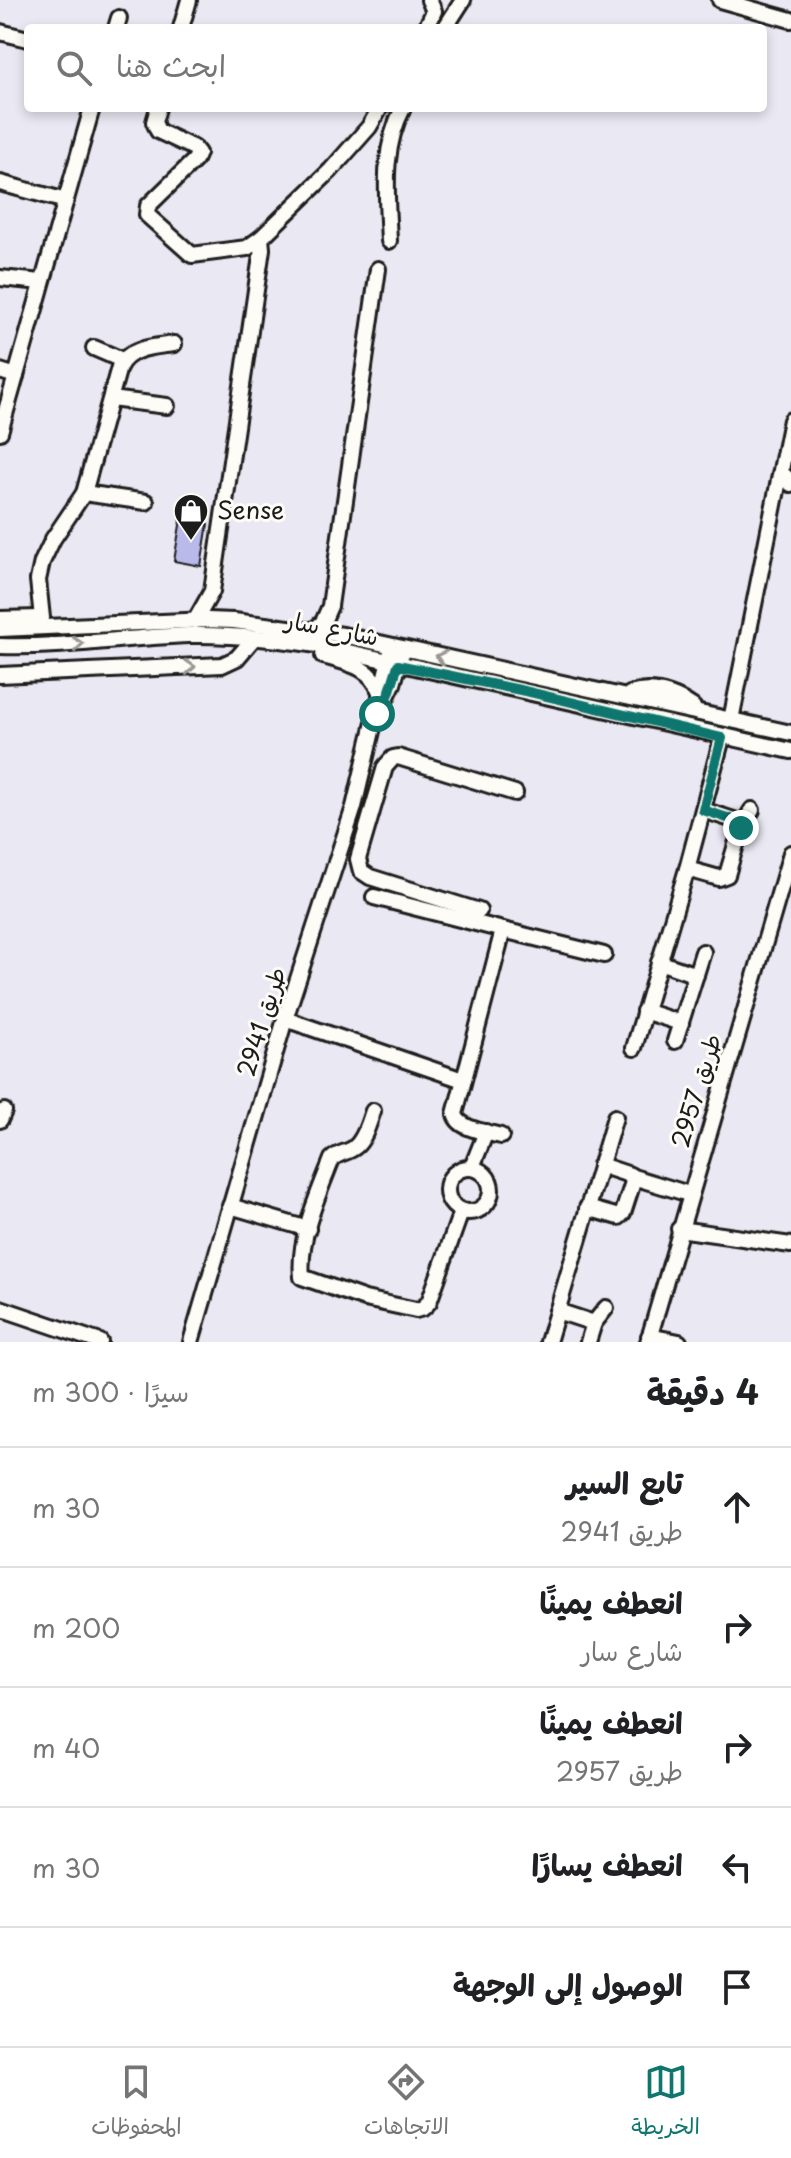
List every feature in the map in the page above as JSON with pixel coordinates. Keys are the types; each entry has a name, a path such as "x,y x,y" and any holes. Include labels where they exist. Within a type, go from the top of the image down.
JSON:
{"street":[{"path":"182,24 189,0"},
{"path":"428,24 434,11 429,0"},
{"path":"448,24 463,0"},
{"path":"720,0 749,4 791,20"},
{"path":"0,32 24,38"},
{"path":"0,432 91,112"},
{"path":"157,112 154,122 158,131 194,148 198,153 195,160 148,206 147,215 192,255 247,248 261,238 331,170 369,127 378,112"},
{"path":"389,241 385,167 402,112"},
{"path":"0,183 66,201"},
{"path":"195,621 212,591 262,249 261,238"},
{"path":"313,631 323,622 330,606 378,269"},
{"path":"0,278 42,282"},
{"path":"42,618 38,580 42,562 53,539 84,493 122,360 133,351 174,344"},
{"path":"94,348 122,360"},
{"path":"0,371 16,376"},
{"path":"111,399 167,406"},
{"path":"731,720 786,478 791,420"},
{"path":"84,493 146,502"},
{"path":"212,591 220,610 234,621"},
{"path":"330,606 343,635"},
{"path":"0,619 90,617 106,625"},
{"name":"شارع سار","path":"0,629 234,621 313,631 791,733"},
{"name":"شارع سار","path":"0,646 45,647 186,635 317,645 791,751"},
{"path":"0,675 222,665 237,658 254,638"},
{"path":"286,641 303,650 362,668 374,678 380,692"},
{"name":"طريق 2941","path":"191,1342 285,1019 354,807 380,692 398,648"},
{"name":"طريق 2941","path":"377,714 389,694 393,664"},
{"path":"634,1048 722,738"},
{"path":"479,911 370,877 361,871 358,859 385,767 393,758 515,793"},
{"path":"354,807 371,813"},
{"path":"703,810 743,823"},
{"path":"687,869 725,877 743,823 752,810"},
{"name":"طريق 2957","path":"648,1339 791,853"},
{"path":"374,897 604,955"},
{"path":"472,1167 494,1134 462,1125 455,1114 503,930"},
{"path":"675,1041 703,952"},
{"path":"659,962 696,975"},
{"path":"644,1011 681,1023"},
{"path":"285,1019 463,1080"},
{"path":"373,1111 362,1140 353,1149 339,1152 332,1159 308,1229 301,1265 302,1277 365,1299 416,1310 423,1308 429,1302 461,1212"},
{"path":"548,1342 615,1117"},
{"path":"600,1165 689,1194"},
{"path":"472,1167 486,1175 491,1191 489,1199 478,1210 461,1212 450,1202 448,1183 460,1169 472,1167"},
{"path":"587,1208 621,1216 633,1177"},
{"path":"230,1206 308,1229"},
{"path":"679,1229 791,1245"},
{"path":"0,1308 100,1342"},
{"path":"588,1342 594,1323 606,1308"},
{"path":"557,1311 594,1323"},
{"path":"648,1339 679,1342"}],"building":[{"name":"Sense","path":"181,519 208,524 201,566 174,561"}],"place":[{"name":"Sense","path":"191,542"}],"route":[{"path":"377,714 389,694 398,665 525,691 722,738 703,810 743,823 741,828"}]}
